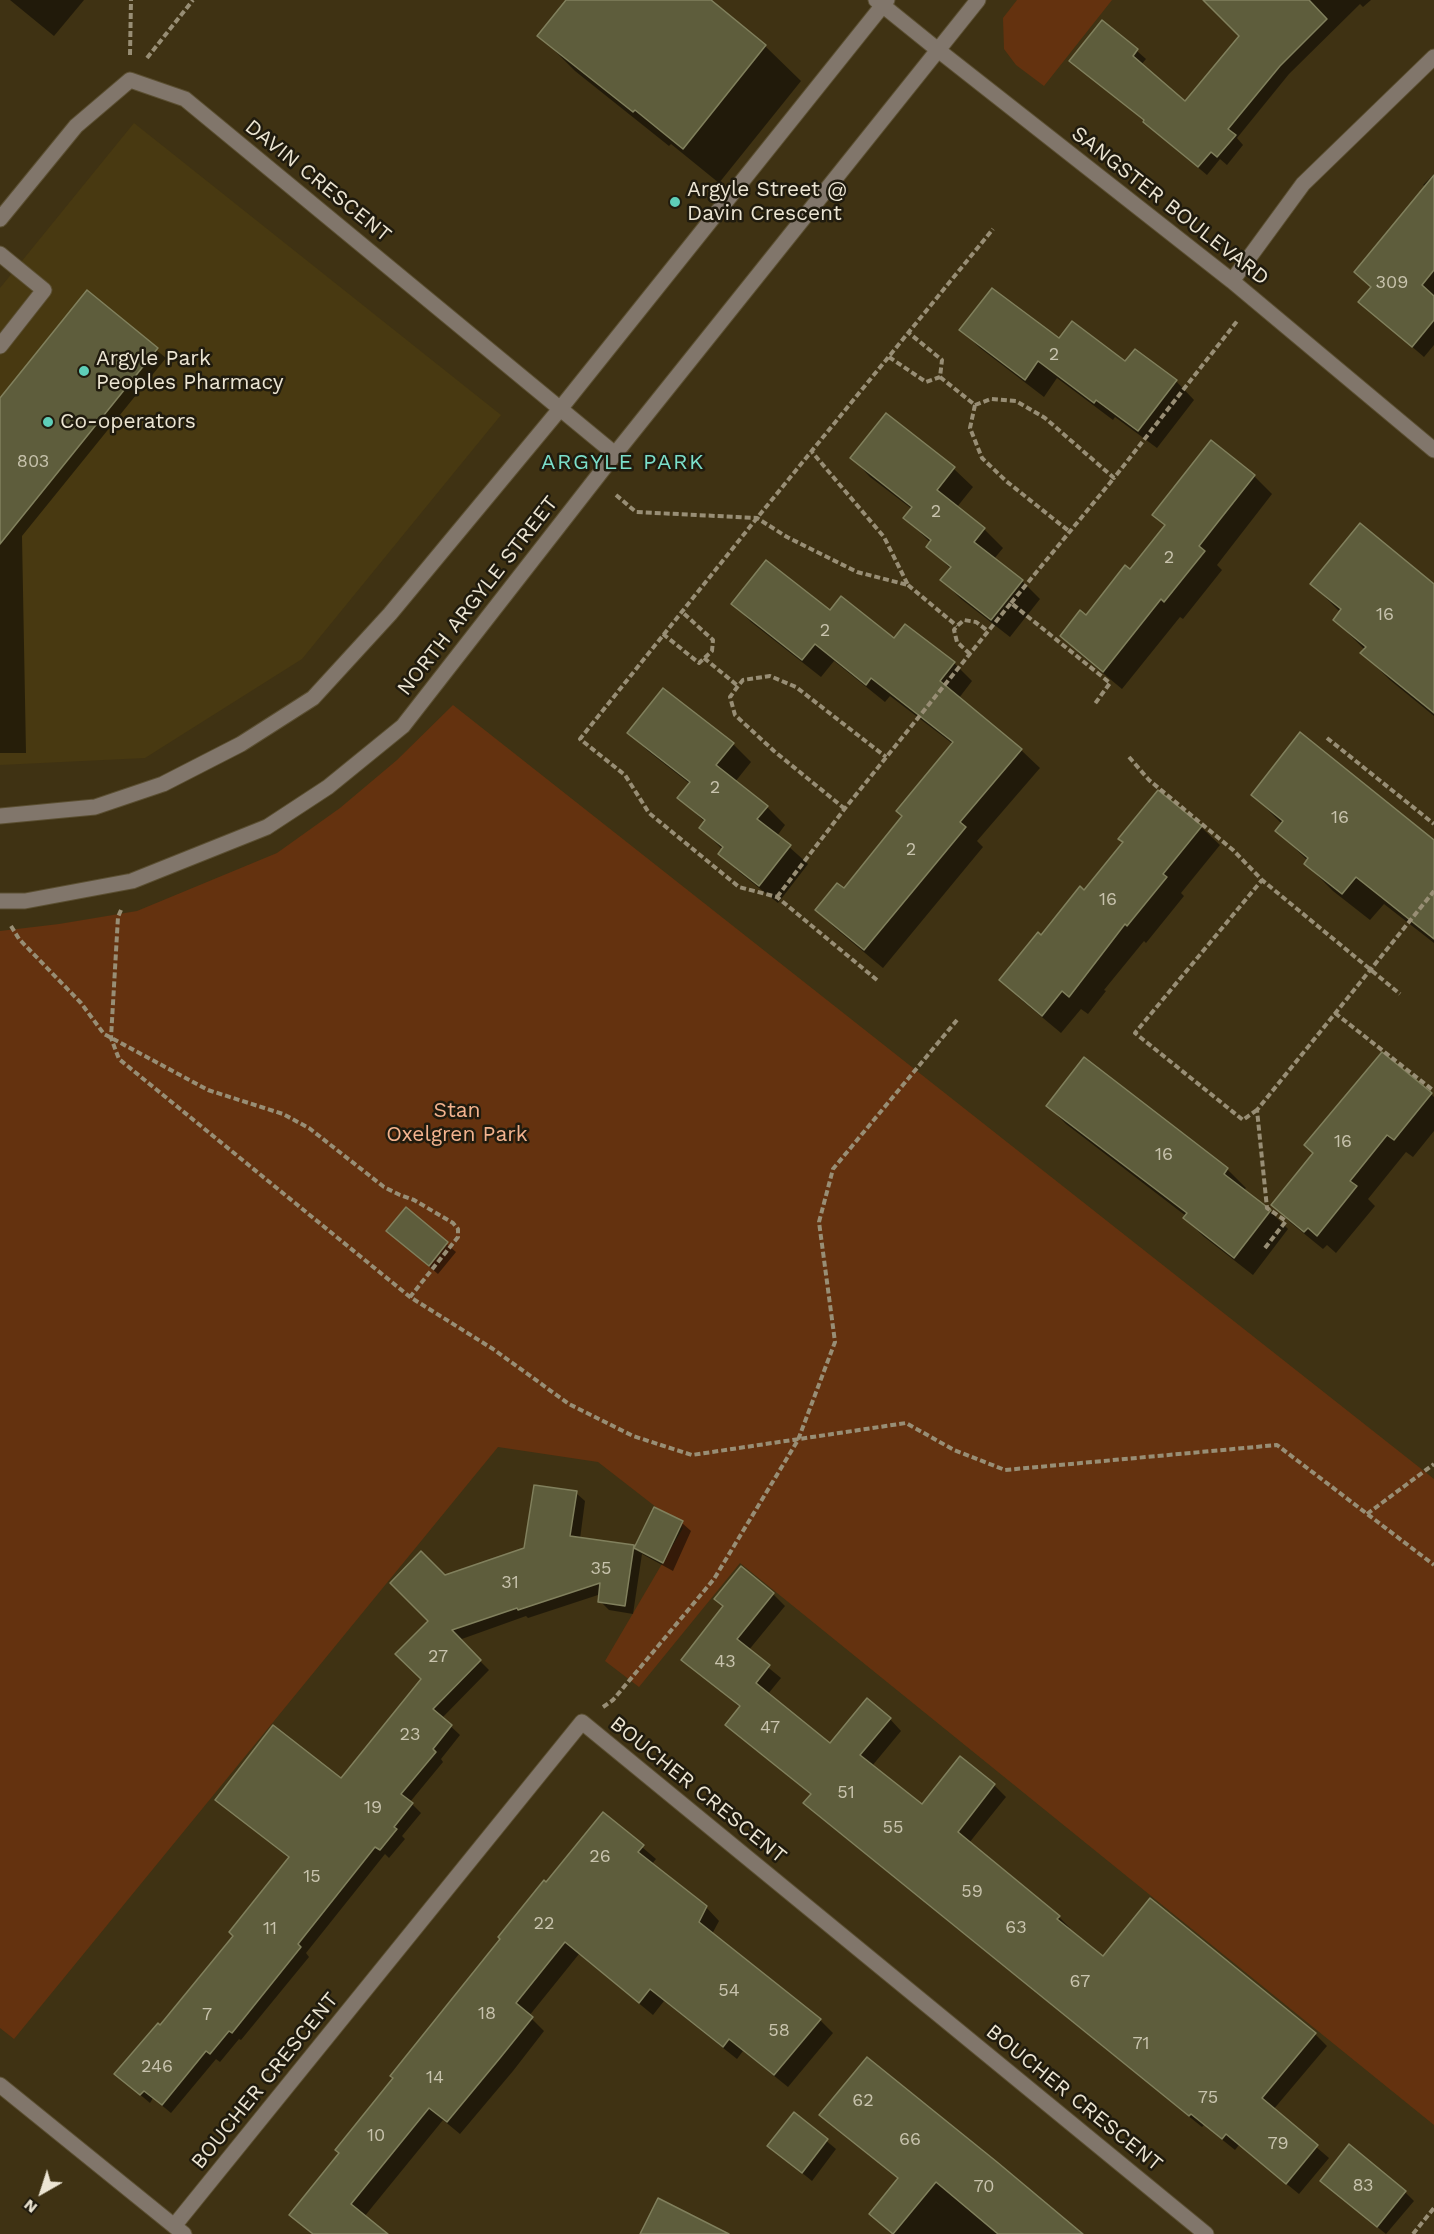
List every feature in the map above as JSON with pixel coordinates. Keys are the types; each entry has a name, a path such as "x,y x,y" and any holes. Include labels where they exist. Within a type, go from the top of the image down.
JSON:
{"street":[{"name":"NORTH ARGYLE STREET","path":"0,901 25,901 132,881 267,826 328,787 403,726 615,454 978,0"},
{"path":"0,816 95,807 163,784 241,744 313,698 390,614 560,409 882,2"},
{"name":"SANGSTER BOULEVARD","path":"882,2 938,50 1232,281 1434,450"},
{"path":"1232,281 1303,184 1434,57"},
{"path":"0,219 76,126 130,80"},
{"name":"DAVIN CRESCENT","path":"130,80 185,99 615,454"},
{"path":"0,254 44,290 0,346"},
{"name":"BOUCHER CRESCENT","path":"179,2230 582,1722 1206,2234"},
{"path":"0,2085 179,2230"}],"path":[{"path":"130,80 131,0"},
{"path":"130,80 193,0"},
{"path":"877,980 777,897 739,887 649,813 625,775 580,739 993,229"},
{"path":"777,897 845,809 1114,478 1254,300"},
{"path":"909,333 942,360 940,377"},
{"path":"889,357 926,382 940,377"},
{"path":"940,377 975,405"},
{"path":"975,405 991,399 1016,401 1045,418 1114,478"},
{"path":"975,405 970,428 982,458 1006,481 1070,532"},
{"path":"812,452 884,537 908,585 957,626"},
{"path":"597,479 636,512 757,518 787,537 856,572 908,585"},
{"path":"1011,603 1110,683 1094,705"},
{"path":"663,634 699,663 712,651 713,640 681,612"},
{"path":"970,654 957,642 954,630 957,626 964,620 976,622 988,631"},
{"path":"704,658 738,686"},
{"path":"845,809 774,751 735,715 730,697 738,686 743,680 771,676 796,687 886,758"},
{"path":"1327,738 1434,824"},
{"path":"1129,757 1149,780 1233,850 1262,880 1400,994"},
{"path":"1262,880 1135,1032 1242,1120 1257,1110 1434,891"},
{"path":"132,881 118,917 111,1038 119,1059 410,1297 493,1349 569,1404 633,1436 692,1455 906,1423 954,1450 1005,1470 1277,1445 1434,1565"},
{"path":"9,924 19,939 81,1003 104,1034 208,1090 283,1114 309,1128 384,1187 414,1200 453,1223 458,1229 458,1237 410,1297"},
{"path":"1335,1013 1434,1091"},
{"path":"582,1722 613,1700 714,1579 798,1440 835,1342 819,1222 833,1169 957,1020"},
{"path":"1257,1110 1267,1208 1286,1221 1265,1248"},
{"path":"1367,1514 1434,1464"},
{"path":"1413,2234 1434,2208"}],"shaded area":[{"path":"134,123 501,415 302,659 145,758 0,765 0,288"}],"green space":[{"path":"1017,0 1112,0 1044,86 1016,65 1004,49 1003,18"},
{"name":"Stan Oxelgren Park","path":"453,705 1434,1479 1434,2125 740,1563 639,1687 605,1661 683,1528 598,1462 498,1447 14,2039 0,2028 0,931 137,911 277,853 340,808 397,760"}],"building":[{"path":"566,0 711,0 766,45 683,149 537,36"},
{"path":"1203,0 1309,0 1327,19 1280,66 1228,129 1236,135 1217,157 1211,152 1198,167 1143,122 1144,120 1069,61 1102,20 1138,49 1133,56 1185,101 1239,36"},
{"path":"1434,175 1434,270 1422,285 1434,296 1434,320 1412,347 1358,302 1371,287 1354,272"},
{"path":"992,288 1059,338 1072,321 1125,361 1135,349 1177,380 1138,431 1096,400 1094,403 1038,361 1025,380 959,330"},
{"path":"87,290 158,348 0,544 0,398"},
{"path":"886,413 955,467 937,490 985,528 974,542 1023,580 991,620 940,580 951,567 926,547 931,540 903,518 912,507 850,458"},
{"path":"1211,440 1255,475 1199,546 1205,551 1164,602 1161,599 1103,672 1060,636 1080,610 1086,615 1125,565 1130,569 1165,525 1152,515"},
{"path":"1360,523 1434,584 1434,713 1360,653 1366,647 1333,620 1341,609 1310,584"},
{"path":"766,560 830,610 841,596 894,638 905,624 955,662 940,681 1022,749 960,822 966,827 864,950 815,910 837,883 844,888 902,816 896,811 953,742 871,678 866,685 815,644 802,660 731,604"},
{"path":"663,688 734,743 716,765 768,806 757,819 791,845 759,886 718,854 723,847 699,828 705,820 677,798 690,782 627,733"},
{"path":"1300,732 1434,840 1434,939 1356,877 1342,894 1304,864 1308,858 1275,831 1283,821 1251,795"},
{"path":"1158,790 1202,826 1163,874 1167,877 1127,926 1125,924 1069,997 1062,991 1042,1016 999,980 1038,932 1041,935 1080,886 1084,890 1123,842 1118,839"},
{"path":"1382,1052 1432,1093 1394,1140 1387,1135 1350,1181 1357,1186 1317,1236 1308,1228 1304,1232 1271,1205 1313,1153 1304,1145"},
{"path":"1084,1057 1228,1168 1224,1174 1271,1210 1234,1258 1183,1218 1187,1213 1046,1106"},
{"path":"406,1207 448,1242 429,1266 386,1231"},
{"path":"534,1485 577,1491 570,1536 634,1545 625,1606 598,1602 600,1583 452,1630 481,1660 433,1709 452,1725 433,1749 436,1752 401,1794 413,1803 394,1827 397,1829 380,1850 375,1847 298,1944 301,1947 232,2033 229,2031 210,2054 206,2051 162,2105 144,2091 140,2095 114,2074 158,2023 160,2025 233,1936 229,1932 289,1857 215,1800 273,1725 341,1778 421,1679 395,1654 428,1621 390,1583 421,1551 445,1575 524,1548"},
{"path":"654,1507 683,1521 663,1563 634,1548"},
{"path":"741,1566 774,1593 737,1639 770,1665 756,1683 830,1743 867,1698 891,1718 860,1755 922,1804 960,1756 995,1784 958,1832 1060,1916 1057,1919 1103,1956 1150,1898 1316,2033 1262,2098 1318,2145 1286,2184 1226,2134 1222,2139 1191,2114 1189,2116 803,1803 811,1794 725,1725 740,1706 681,1660 723,1606 714,1599"},
{"path":"603,1812 644,1845 638,1852 707,1906 699,1922 821,2019 774,2075 729,2039 723,2047 650,1989 639,2003 565,1942 516,2003 533,2017 500,2058 447,2122 429,2108 351,2204 388,2234 313,2234 289,2215 339,2153 335,2150 393,2078 390,2076 500,1939 498,1937"},
{"path":"867,2057 1083,2234 998,2234 936,2182 893,2234 869,2214 898,2178 819,2115"},
{"path":"794,2112 828,2139 802,2173 767,2146"},
{"path":"1349,2144 1406,2191 1377,2227 1320,2181"},
{"path":"658,2198 729,2234 640,2234"}],"place":[{"name":"Argyle Street @ Davin Crescent","path":"675,202"},
{"name":"Argyle Park Peoples Pharmacy","path":"84,371"},
{"name":"Co-operators","path":"48,422"}],"district":[{"name":"ARGYLE PARK","path":"623,463"}]}
